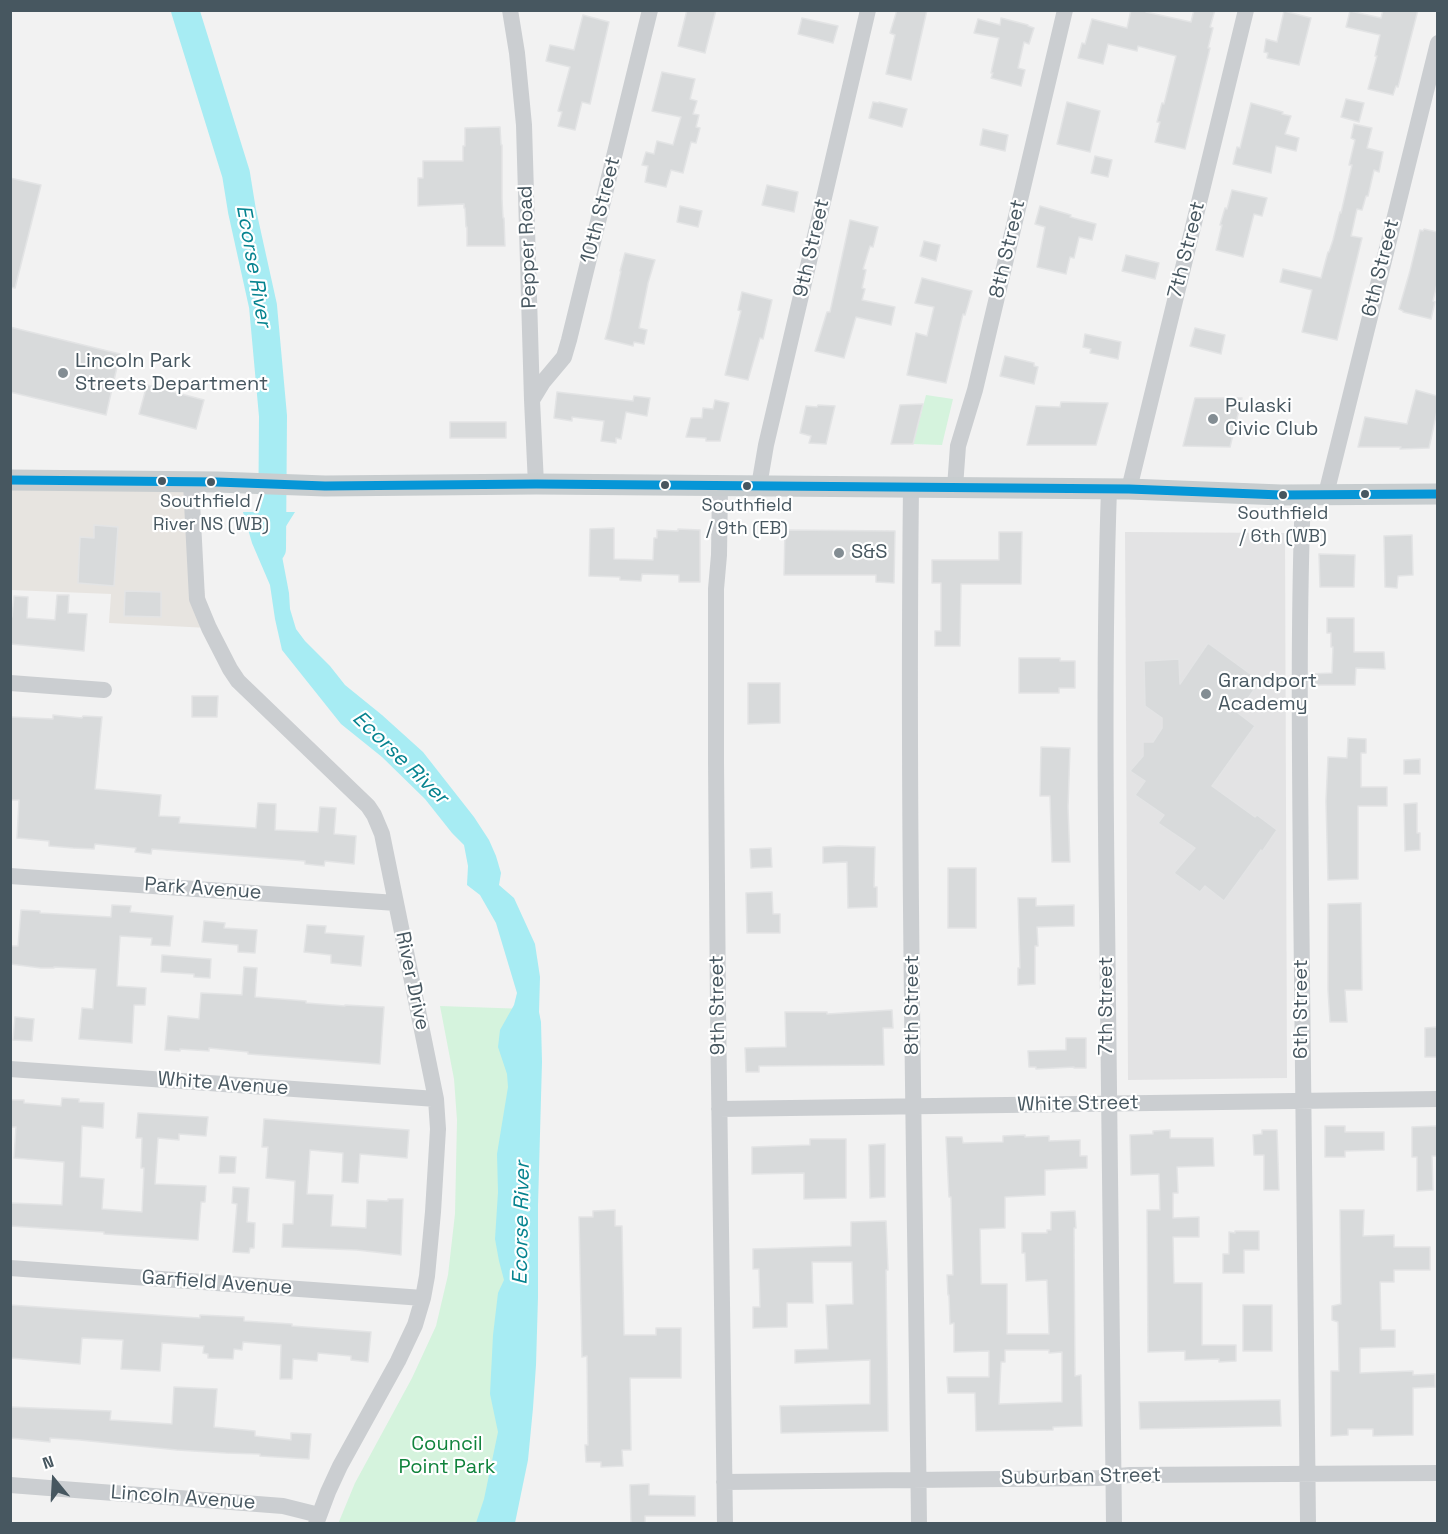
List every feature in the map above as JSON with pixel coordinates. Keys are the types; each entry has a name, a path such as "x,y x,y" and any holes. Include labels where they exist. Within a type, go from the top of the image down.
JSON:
{"main road":[{"path":"10,480 325,486 536,484 955,487 1304,495 1437,494"}],"street":[{"name":"Pepper Road","path":"510,10 524,125 536,484"},
{"name":"10th Street","path":"532,400 543,382 564,357 650,10"},
{"name":"9th Street","path":"759,486 769,434 868,10"},
{"name":"8th Street","path":"955,487 958,446 978,378 1065,10"},
{"name":"7th Street","path":"1114,1524 1108,1103 1106,559 1119,489 1246,10"},
{"name":"6th Street","path":"1326,494 1437,43"},
{"name":"River Drive","path":"191,483 195,592 201,611 230,669 238,681 360,798 374,815 382,834 436,1099 438,1129 433,1212 423,1298 415,1324 398,1361 340,1466 318,1519"},
{"name":"9th Street","path":"720,486 716,589 716,701 725,1524"},
{"name":"8th Street","path":"911,488 910,735 919,1524"},
{"name":"6th Street","path":"1304,495 1300,662 1302,1100 1308,1524"},
{"path":"10,683 104,690"},
{"name":"Park Avenue","path":"10,876 396,903"},
{"name":"White Avenue","path":"10,1069 436,1099"},
{"name":"White Street","path":"719,1109 1437,1099"},
{"name":"Garfield Avenue","path":"10,1268 423,1298"},
{"name":"Suburban Street","path":"724,1482 1113,1478 1130,1475 1437,1473"},
{"name":"Lincoln Avenue","path":"10,1485 283,1506 318,1519"}],"shaded area":[{"path":"11,480 191,483 209,628 109,623 111,594 11,590"},
{"name":"Grandport Academy","path":"1125,532 1285,533 1287,1078 1128,1080"}],"green space":[{"path":"926,395 953,399 942,445 913,444"},
{"name":"Council Point Park","path":"440,1006 527,1009 506,1523 338,1524 355,1483 412,1378 436,1326 448,1275 455,1214 457,1120 454,1079"}],"water":[{"path":"243,512 295,512 283,531 282,556 290,609 296,629 345,685 423,752 474,817 496,856 501,873 499,885 514,898 535,944 540,977 539,1012 542,1062 536,1365 528,1460 515,1523 476,1523 484,1499 498,1432 490,1394 498,1293 504,1280 495,1239 498,1192 497,1154 508,1087 507,1074 498,1047 500,1030 514,1005 517,993 496,923 480,895 467,885 468,866 464,845 425,799 382,757 341,724 282,650 270,585 252,543"}],"building":[{"path":"687,10 716,10 705,53 678,46"},
{"path":"897,10 927,10 911,80 886,74 895,35 890,33"},
{"path":"1131,10 1147,10 1146,12 1191,22 1194,10 1215,10 1210,27 1213,28 1208,48 1210,48 1185,149 1155,142 1160,122 1157,122 1176,56 1138,46 1137,51 1108,44 1103,64 1078,58 1082,43 1085,44 1092,19 1127,28"},
{"path":"1383,10 1418,10 1398,87 1396,86 1393,95 1368,89 1380,35 1346,27 1350,11 1381,18"},
{"path":"1284,11 1311,18 1299,65 1267,58 1268,53 1264,52 1266,39 1277,42"},
{"path":"583,15 609,22 590,104 582,102 575,130 558,126 562,112 558,111 570,67 546,61 550,45 574,50"},
{"path":"802,18 838,26 833,43 798,34"},
{"path":"1001,18 1034,28 1029,44 1024,42 1018,68 1025,70 1021,86 991,78 999,38 974,33 978,19 1000,25"},
{"path":"662,72 695,79 690,99 697,101 693,114 699,115 696,127 700,128 696,143 691,142 683,173 671,170 666,187 645,182 648,166 642,165 646,152 654,154 657,141 673,145 681,117 652,111"},
{"path":"1346,99 1364,103 1359,122 1341,117"},
{"path":"873,102 907,109 902,127 869,118"},
{"path":"1067,102 1100,111 1090,152 1057,144"},
{"path":"1251,103 1291,116 1285,134 1299,138 1296,151 1276,146 1271,173 1233,164 1237,147 1240,148"},
{"path":"1354,124 1372,128 1367,148 1383,152 1379,172 1374,170 1362,210 1357,209 1351,236 1362,238 1337,340 1302,332 1312,290 1280,282 1283,269 1321,278 1341,213 1352,165 1349,165 1355,140 1351,138"},
{"path":"500,127 505,246 467,246 464,204 418,206 418,178 423,178 423,161 463,161 465,128"},
{"path":"983,129 1008,135 1005,151 980,145"},
{"path":"1095,156 1112,160 1108,177 1091,173"},
{"path":"10,178 41,185 15,288 10,287"},
{"path":"767,185 798,192 794,212 762,205"},
{"path":"1232,190 1267,198 1262,216 1254,214 1243,257 1216,250 1222,225 1220,225"},
{"path":"680,206 702,211 698,227 677,222"},
{"path":"1040,206 1096,224 1092,240 1079,237 1074,258 1070,257 1066,274 1037,267 1045,227 1035,224"},
{"path":"850,220 878,227 873,247 870,246 863,269 866,270 862,300 895,307 891,325 856,317 844,358 815,351 827,312 830,312"},
{"path":"1420,230 1437,232 1437,284 1431,319 1399,309"},
{"path":"924,241 940,245 936,261 920,256"},
{"path":"625,253 655,260 639,328 647,330 644,344 634,342 633,346 605,339"},
{"path":"1126,255 1159,263 1155,279 1122,271"},
{"path":"922,278 972,291 965,315 963,314 946,383 907,375 916,333 927,336 934,307 915,303"},
{"path":"742,292 772,300 763,339 760,338 748,380 725,375 741,311 738,310"},
{"name":"Lincoln Park Streets Department","path":"10,327 120,354 106,415 10,392"},
{"path":"1195,328 1225,335 1221,354 1190,346"},
{"path":"1085,334 1121,342 1118,359 1090,353 1091,349 1083,347"},
{"path":"1005,356 1034,363 1034,366 1038,367 1034,384 1000,376"},
{"path":"147,385 204,400 196,429 139,414"},
{"path":"1416,390 1437,396 1437,411 1429,448 1358,447 1365,417 1407,424"},
{"path":"557,392 633,401 634,396 650,398 647,416 626,412 621,439 616,438 616,443 601,441 604,421 572,417 572,421 554,418"},
{"name":"Pulaski Civic Club","path":"1195,398 1242,398 1230,447 1183,446"},
{"path":"715,400 729,403 720,441 686,437 691,418 702,418 703,408 713,409"},
{"path":"1061,402 1108,403 1096,445 1027,445 1036,406 1060,407"},
{"path":"923,404 913,444 891,444 900,405"},
{"path":"818,405 835,406 826,444 809,443 811,436 800,433 806,406 817,407"},
{"path":"450,422 506,422 506,438 450,438"},
{"path":"94,525 118,527 114,586 78,583 80,537 94,538"},
{"path":"614,528 614,559 653,560 654,538 657,538 657,530 700,530 700,582 679,582 679,575 642,574 641,581 620,580 620,577 589,576 590,529"},
{"name":"S&S","path":"785,530 895,531 894,583 876,582 876,575 784,575"},
{"path":"999,532 1022,532 1021,584 961,584 960,646 935,646 935,631 941,631 941,583 932,583 932,560 999,560"},
{"path":"1412,535 1413,575 1398,576 1397,588 1385,587 1384,536"},
{"path":"1319,554 1355,555 1354,587 1320,587"},
{"path":"125,591 161,592 161,617 124,616"},
{"path":"57,595 69,595 68,613 87,614 84,651 10,644 10,617 12,617 14,596 28,597 27,618 55,620"},
{"path":"1327,618 1354,618 1354,652 1384,652 1385,669 1356,668 1355,685 1310,685 1310,674 1332,673 1333,647 1331,647 1331,633 1327,633"},
{"path":"1208,643 1260,681 1238,713 1255,726 1212,786 1277,830 1224,901 1205,886 1200,892 1174,873 1195,848 1158,823 1164,815 1135,795 1145,781 1130,771 1143,756 1143,742 1153,742 1162,728 1162,718 1145,706 1144,661 1179,659 1180,684"},
{"path":"1019,658 1060,658 1060,661 1075,661 1075,688 1059,688 1059,693 1019,693"},
{"path":"748,683 780,683 780,723 748,724"},
{"path":"192,696 218,696 217,717 192,717"},
{"path":"53,715 82,718 83,716 102,717 95,789 161,795 159,816 180,817 179,823 256,828 258,803 276,804 275,830 318,832 320,807 336,808 334,834 356,836 354,864 325,861 324,866 305,864 305,861 152,849 151,854 135,852 136,848 95,844 94,849 73,848 49,846 49,841 17,838 19,800 10,800 10,717 53,719"},
{"path":"1348,738 1366,739 1366,753 1361,753 1361,787 1387,787 1387,806 1358,806 1358,879 1328,880 1326,801 1328,757 1347,758"},
{"path":"1041,747 1070,748 1068,807 1070,862 1052,862 1050,796 1040,796"},
{"path":"1420,759 1420,774 1404,774 1404,760"},
{"path":"1417,803 1417,833 1420,833 1420,850 1405,851 1404,804"},
{"path":"823,847 875,847 874,887 877,887 877,907 848,908 847,862 823,863"},
{"path":"771,848 772,867 751,868 750,849"},
{"path":"948,868 976,868 976,928 948,928"},
{"path":"772,892 773,914 780,914 780,933 747,933 746,893"},
{"path":"1018,898 1036,898 1036,906 1074,905 1074,926 1037,927 1035,984 1018,985 1018,968 1020,968"},
{"path":"1361,903 1362,990 1345,990 1347,1022 1330,1022 1328,904"},
{"path":"112,905 131,906 130,912 173,916 170,946 151,945 152,938 120,936 117,986 146,988 145,1005 134,1005 132,1043 79,1039 82,1008 93,1009 96,969 41,968 10,964 10,946 18,946 21,910 111,917"},
{"path":"204,921 225,923 224,928 257,930 255,953 238,952 238,945 202,942"},
{"path":"307,925 326,926 325,933 364,936 361,966 331,963 331,955 304,952"},
{"path":"162,955 211,959 210,978 194,977 194,974 161,972"},
{"path":"244,967 257,968 255,997 306,1001 306,1003 384,1007 380,1064 248,1054 248,1052 209,1048 209,1051 165,1050 168,1016 199,1019 201,993 242,995"},
{"path":"892,1010 893,1028 883,1028 884,1065 759,1066 759,1072 746,1072 745,1048 786,1047 785,1012 827,1012 827,1014"},
{"path":"15,1017 34,1019 32,1041 13,1040"},
{"path":"1437,1027 1437,1057 1425,1057 1425,1028"},
{"path":"1066,1038 1086,1038 1086,1068 1036,1069 1036,1067 1029,1067 1028,1051 1066,1050"},
{"path":"62,1098 79,1099 79,1102 104,1103 103,1128 82,1126 80,1177 104,1179 102,1209 142,1212 144,1168 141,1168 142,1138 136,1138 138,1113 208,1117 206,1136 179,1134 179,1140 158,1138 155,1184 206,1186 205,1202 201,1202 198,1240 10,1226 10,1203 62,1205 64,1162 14,1158 16,1127 10,1127 11,1100 61,1106"},
{"path":"264,1119 409,1130 407,1158 360,1154 358,1183 342,1182 343,1153 310,1150 307,1194 333,1195 331,1226 366,1228 367,1200 403,1199 401,1255 357,1250 282,1247 283,1224 293,1224 295,1181 266,1178 268,1147 262,1147"},
{"path":"1325,1126 1345,1126 1345,1132 1384,1132 1384,1150 1345,1151 1345,1157 1325,1157"},
{"path":"1437,1126 1437,1156 1432,1156 1433,1190 1417,1191 1417,1157 1412,1157 1412,1127"},
{"path":"1170,1130 1170,1138 1213,1138 1214,1166 1177,1167 1178,1193 1173,1193 1173,1218 1199,1217 1199,1237 1173,1237 1174,1283 1202,1283 1202,1345 1236,1345 1236,1361 1185,1360 1185,1351 1148,1352 1147,1210 1160,1210 1159,1174 1131,1175 1130,1135 1153,1134 1153,1131"},
{"path":"1262,1130 1277,1130 1279,1190 1264,1190 1264,1155 1254,1155 1253,1135 1262,1134"},
{"path":"1003,1136 1049,1136 1049,1141 1080,1140 1080,1156 1087,1156 1087,1168 1045,1170 1045,1195 1005,1197 1005,1228 980,1229 981,1284 1007,1284 1007,1334 1049,1334 1047,1280 1026,1281 1022,1233 1047,1233 1047,1230 1051,1230 1051,1212 1075,1211 1075,1376 1081,1375 1082,1426 1053,1427 1053,1430 976,1431 975,1393 948,1393 947,1377 989,1377 989,1351 954,1352 954,1323 950,1324 947,1275 953,1275 951,1197 949,1197 946,1137 962,1137 963,1143 1003,1142","holes":["1005,1350 1049,1350 1049,1353 1062,1352 1062,1402 999,1404 1001,1362 1005,1362"]},
{"path":"810,1139 846,1139 846,1198 804,1199 804,1173 752,1174 752,1147 810,1145"},
{"path":"885,1144 885,1197 870,1198 869,1145"},
{"path":"220,1156 236,1157 235,1173 219,1173"},
{"path":"233,1187 249,1188 247,1222 255,1223 254,1248 250,1248 249,1253 233,1252 237,1204 232,1203"},
{"path":"615,1210 615,1226 622,1226 624,1335 656,1335 656,1328 681,1328 681,1378 630,1378 631,1450 622,1450 623,1466 601,1467 601,1462 586,1462 585,1445 588,1445 587,1356 582,1357 579,1217 593,1217 593,1211"},
{"path":"1340,1210 1364,1210 1363,1236 1394,1235 1394,1247 1430,1247 1430,1270 1394,1270 1394,1282 1380,1282 1381,1330 1395,1330 1395,1347 1360,1348 1360,1373 1413,1371 1413,1375 1435,1374 1435,1387 1413,1388 1413,1435 1373,1436 1373,1429 1348,1429 1348,1435 1331,1436 1331,1371 1339,1371 1338,1322 1332,1320 1332,1306 1341,1304"},
{"path":"886,1221 888,1431 781,1433 780,1406 870,1404 870,1360 795,1363 795,1350 828,1349 826,1305 853,1304 852,1262 812,1262 813,1303 787,1303 787,1327 753,1328 753,1307 760,1307 759,1269 753,1269 753,1249 851,1246 851,1222"},
{"path":"1235,1231 1259,1231 1259,1250 1244,1250 1244,1273 1223,1273 1223,1254 1229,1254 1229,1232 1235,1233"},
{"path":"10,1305 200,1318 200,1315 244,1317 244,1321 371,1332 368,1362 351,1360 351,1356 318,1353 317,1361 293,1359 292,1379 280,1379 281,1345 243,1342 242,1350 234,1349 233,1359 208,1358 208,1354 203,1353 204,1346 162,1343 160,1371 121,1369 123,1340 82,1338 80,1364 10,1358"},
{"path":"1243,1305 1272,1305 1272,1351 1243,1351"},
{"path":"174,1387 217,1389 214,1427 255,1431 255,1436 291,1440 291,1433 311,1434 309,1459 177,1450 80,1440 50,1438 50,1442 10,1438 10,1407 111,1411 110,1420 172,1424"},
{"path":"1280,1400 1281,1426 1140,1429 1139,1402"},
{"path":"649,1484 649,1495 695,1496 695,1516 645,1516 645,1524 631,1524 630,1485"}],"waterway":[{"name":"Ecorse River","path":"185,10 236,174 263,306 273,416 272,549"}],"transit line":[{"path":"10,480 217,482 325,486 536,484 1129,489 1281,495 1438,494"}],"place":[{"name":"Lincoln Park Streets Department","path":"63,373"},
{"name":"Pulaski Civic Club","path":"1213,419"},
{"name":"Southfield / River NS (WB)","path":"211,482"},
{"name":"Southfield / 9th (EB)","path":"747,486"},
{"name":"Southfield / 6th (WB)","path":"1283,495"},
{"name":"S&S","path":"839,553"},
{"name":"Grandport Academy","path":"1206,694"}]}
